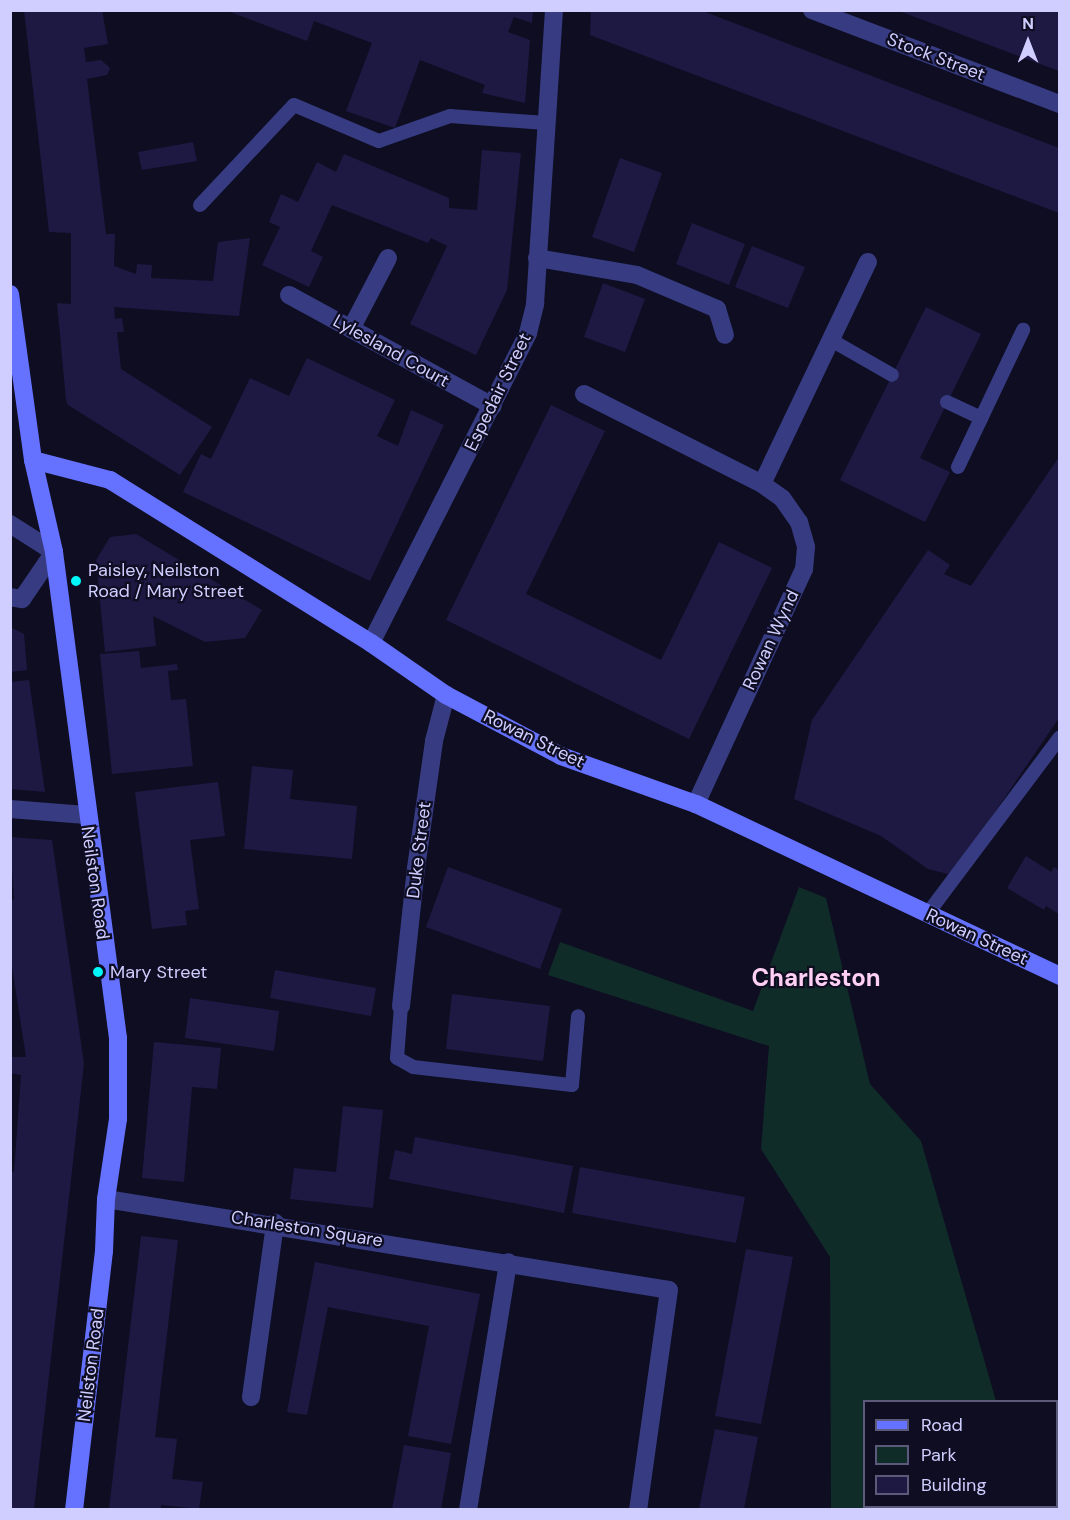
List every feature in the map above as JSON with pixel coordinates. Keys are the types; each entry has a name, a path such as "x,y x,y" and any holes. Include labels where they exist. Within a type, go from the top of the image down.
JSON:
{"main road":[{"name":"Neilston Road","path":"10,294 33,460 54,552 86,815 118,1038 118,1119 106,1199 104,1251 74,1509"},
{"name":"Rowan Street","path":"33,460 110,480 371,643 446,695 561,756 696,804 1059,976"}],"street":[{"name":"Espedair Street","path":"371,643 528,333 535,304 554,10"},
{"name":"Stock Street","path":"812,10 1059,104"},
{"path":"351,329 388,258"},
{"path":"537,258 637,275 717,309 725,335"},
{"path":"762,484 868,262"},
{"name":"Lylesland Court","path":"289,295 493,406"},
{"name":"Rowan Wynd","path":"584,394 762,484 782,498 799,522 806,547 804,568 696,804"},
{"path":"10,524 54,552 22,599 10,597"},
{"name":"Duke Street","path":"401,1006 416,868 434,741 446,695"},
{"path":"10,809 86,815"},
{"name":"Charleston Square","path":"106,1199 275,1223 669,1290 638,1509"},
{"path":"251,1397 275,1223"},
{"path":"468,1509 508,1262"}],"lane":[{"path":"200,205 294,105 379,141 450,116 546,123"},
{"path":"958,467 1023,330"},
{"path":"831,340 892,375"},
{"path":"947,402 981,418"},
{"path":"927,913 1059,737"},
{"path":"401,1006 397,1058 412,1067 572,1085 578,1016"}],"green space":[{"path":"799,887 826,898 870,1084 921,1141 996,1400 863,1400 863,1508 1027,1509 831,1509 830,1257 761,1149 769,1046 548,975 560,942 753,1011"}],"building":[{"path":"24,10 102,10 108,44 84,48 86,62 101,60 110,68 107,75 87,79 106,234 115,234 114,266 136,274 137,264 152,265 151,278 213,281 218,242 250,238 239,316 114,307 115,319 122,318 124,332 117,332 121,369 212,427 180,475 68,405 66,400 57,303 71,304 71,233 49,232"},
{"path":"225,10 533,10 532,23 514,17 508,32 530,40 525,103 482,93 485,85 420,60 395,128 346,111 372,43 314,21 307,41"},
{"path":"591,10 700,10 1059,148 1059,213 590,35"},
{"path":"1053,10 1059,13 1059,71 899,11"},
{"path":"193,142 197,161 142,170 138,152"},
{"path":"482,150 521,153 507,290 476,355 410,324 447,246 431,238 428,243 332,205 311,251 323,257 309,287 262,265 280,227 269,222 281,194 298,202 317,162 336,172 344,154 449,198 449,208 477,210"},
{"path":"620,158 662,173 634,252 592,237"},
{"path":"692,223 745,244 729,285 676,264"},
{"path":"752,246 805,267 788,308 735,287"},
{"path":"603,283 645,299 625,352 584,337"},
{"path":"926,307 981,334 920,458 950,472 925,522 840,480"},
{"path":"307,358 395,400 377,436 398,446 411,410 444,425 370,581 183,492 201,454 211,459 250,378 289,396"},
{"path":"551,405 605,431 526,594 661,660 719,542 772,568 689,739 446,620"},
{"path":"1059,457 1059,718 952,875 928,869 881,836 794,799 812,720 928,550 950,565 944,574 971,586"},
{"path":"136,534 262,610 245,638 205,642 153,616 156,646 105,652 96,560 110,537"},
{"path":"10,627 24,634 27,670 10,672"},
{"path":"139,651 141,668 177,664 178,670 168,671 171,700 186,699 193,766 112,774 100,654"},
{"path":"29,680 45,792 10,789 10,682"},
{"path":"252,766 293,770 290,799 357,806 352,859 244,849"},
{"path":"218,782 225,836 190,840 199,909 185,911 187,925 152,929 135,792"},
{"path":"10,837 52,840 84,1064 34,1509 10,1509 10,1172 14,1172 21,1075 10,1073 10,1061 11,1057 26,1057 10,954 10,900 14,899"},
{"path":"1026,856 1051,872 1054,867 1059,870 1059,914 1046,906 1044,910 1007,888"},
{"path":"448,867 562,909 540,969 426,927"},
{"path":"275,970 376,988 371,1016 270,998"},
{"path":"452,994 550,1006 543,1061 446,1049"},
{"path":"190,998 279,1011 274,1051 185,1038"},
{"path":"154,1042 221,1048 217,1089 192,1087 184,1182 142,1178"},
{"path":"343,1106 383,1110 373,1208 290,1199 294,1168 336,1172"},
{"path":"415,1137 573,1166 564,1213 389,1179 395,1150 412,1154"},
{"path":"580,1167 745,1197 736,1243 572,1213"},
{"path":"141,1236 178,1240 155,1437 177,1439 172,1479 203,1482 199,1509 161,1505 161,1509 109,1509"},
{"path":"746,1249 793,1257 761,1424 715,1416"},
{"path":"315,1262 480,1294 451,1444 408,1436 429,1326 328,1307 307,1415 287,1412"},
{"path":"715,1429 758,1437 744,1509 699,1509"},
{"path":"404,1445 451,1453 441,1509 392,1509"}],"place":[{"name":"Paisley, Neilston Road / Mary Street","path":"76,581"},
{"name":"Mary Street","path":"98,972"}],"district":[{"name":"Charleston","path":"816,978"}]}
